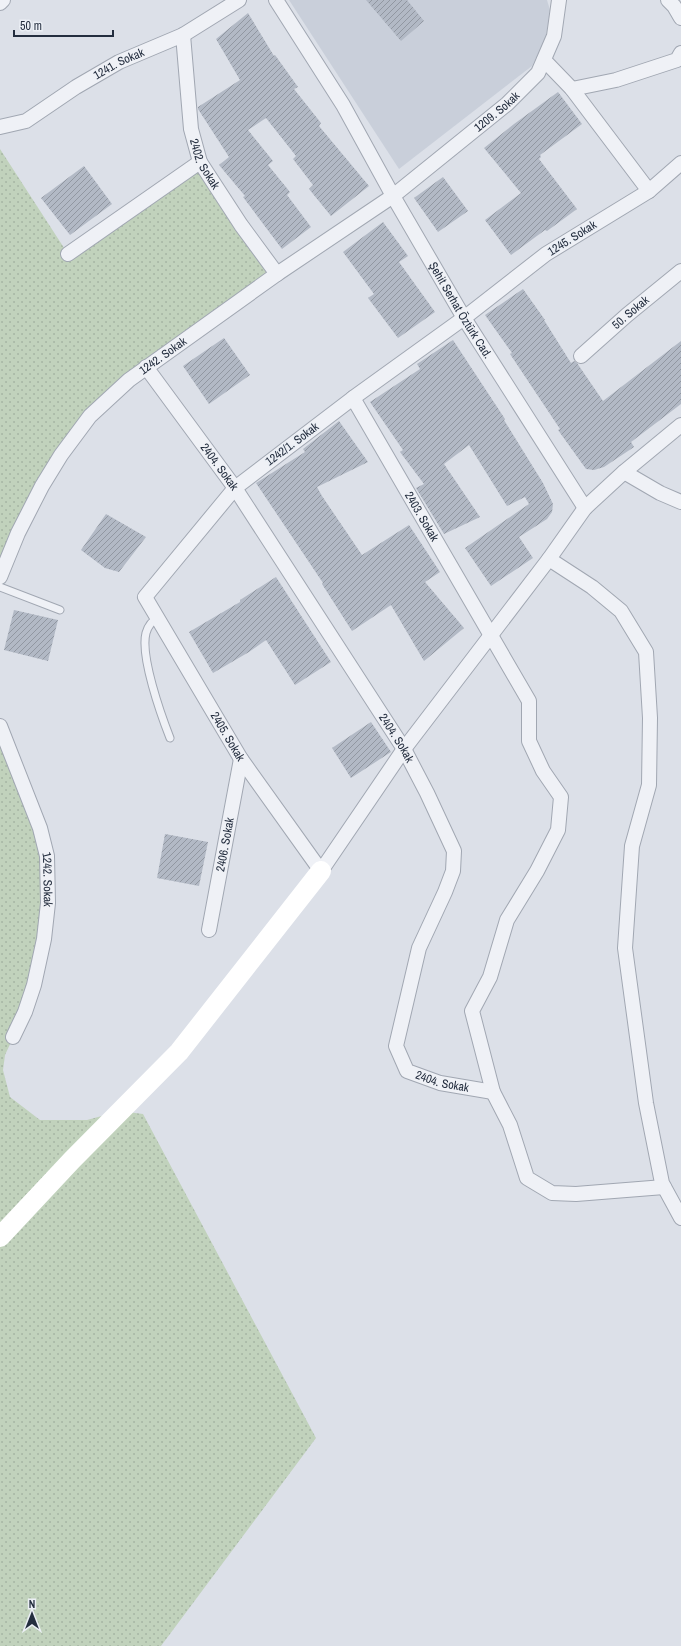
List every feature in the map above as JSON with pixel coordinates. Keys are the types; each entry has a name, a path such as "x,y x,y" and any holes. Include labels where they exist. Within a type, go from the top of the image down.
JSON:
{"street":[{"path":"0,3 3,0"},
{"name":"1241. Sokak","path":"0,127 26,121 76,87 119,62 183,35 239,0"},
{"name":"Şehit Serhat Öztürk Cad.","path":"276,0 343,105 393,196 464,318 585,508"},
{"name":"1209. Sokak","path":"393,196 507,104 538,73 554,36 559,0"},
{"path":"668,0 674,6 681,18"},
{"name":"2402. Sokak","path":"183,35 191,129 200,162 241,225 277,274"},
{"path":"572,89 623,78 677,60 681,53"},
{"path":"544,60 572,89 649,191"},
{"path":"68,254 200,162"},
{"name":"1245. Sokak","path":"464,318 546,254 649,191 681,163"},
{"name":"1242. Sokak","path":"0,577 18,533 42,486 61,455 90,416 129,380 277,274 393,196"},
{"name":"50. Sokak","path":"582,356 627,315 681,271"},
{"name":"1242/1. Sokak","path":"145,596 234,488 353,398 464,318"},
{"name":"2404. Sokak","path":"146,368 234,488 404,749 427,793 454,851 453,871 419,948 396,1046 407,1071 440,1083 493,1092"},
{"name":"2403. Sokak","path":"353,398 529,700 529,740 543,771 561,797 558,830 537,871 507,920 490,977 472,1011 493,1092 510,1125 527,1178 552,1193 576,1194 664,1187"},
{"path":"0,1237 72,1160 179,1052 321,871 404,749 550,559 585,508 624,472 681,425"},
{"path":"624,472 660,493 681,502"},
{"path":"550,559 592,587 621,611 646,652 650,718 649,784 632,846 625,948 646,1103 662,1183 681,1218"},
{"name":"2405. Sokak","path":"145,596 241,759 321,871"},
{"name":"1242. Sokak","path":"0,726 40,828 47,856 48,903 44,939 34,985 25,1012 13,1037"},
{"name":"2406. Sokak","path":"209,930 241,759"}],"lane":[{"path":"0,587 60,610"},
{"path":"163,616 154,620 148,629 145,647 156,701 170,738"}],"shaded area":[{"path":"289,0 547,0 550,10 546,37 532,66 399,169"}],"green space":[{"path":"0,149 68,254 200,162 277,274 146,367 61,455 0,577"},
{"path":"0,726 40,828 48,903 25,1012 5,1055 3,1070 10,1097 40,1120 87,1120 120,1111 143,1114 316,1438 161,1646 0,1646"}],"building":[{"path":"366,0 407,0 424,21 401,41"},
{"path":"248,13 274,56 275,55 298,87 294,89 321,123 319,126 369,186 331,216 309,189 313,185 293,159 296,156 266,118 248,130 273,161 268,165 290,192 287,195 311,227 282,249 243,197 245,196 219,165 229,157 198,109 198,107 240,80 216,39"},
{"path":"558,92 582,124 540,155 541,157 539,159 577,209 511,255 485,220 521,193 484,148"},
{"path":"84,166 112,204 70,235 41,198"},
{"path":"443,177 468,211 438,232 414,198"},
{"path":"383,222 408,256 399,262 435,312 398,338 368,298 374,294 343,252"},
{"path":"523,289 545,320 571,363 574,361 577,363 603,401 681,341 681,404 631,442 634,447 604,467 594,470 586,469 558,430 560,429 510,354 512,353 485,315"},
{"path":"224,338 250,375 209,404 183,366"},
{"path":"453,340 505,419 504,420 543,483 553,504 552,512 547,519 519,537 533,558 491,586 465,548 529,504 525,497 507,506 469,445 444,464 480,517 444,534 416,488 424,484 400,452 403,450 370,402 420,369 417,364"},
{"path":"339,421 368,462 317,487 322,496 362,555 409,525 440,572 425,582 464,628 424,661 391,605 352,631 322,584 323,583 256,483 305,452 303,449"},
{"path":"106,514 146,537 119,572 105,568 81,550"},
{"path":"276,577 331,662 295,685 266,640 249,652 213,673 189,632 240,602 240,600"},
{"path":"14,610 58,620 48,661 4,650"},
{"path":"371,722 391,752 351,778 332,748"},
{"path":"165,834 208,842 199,886 157,878"}]}
